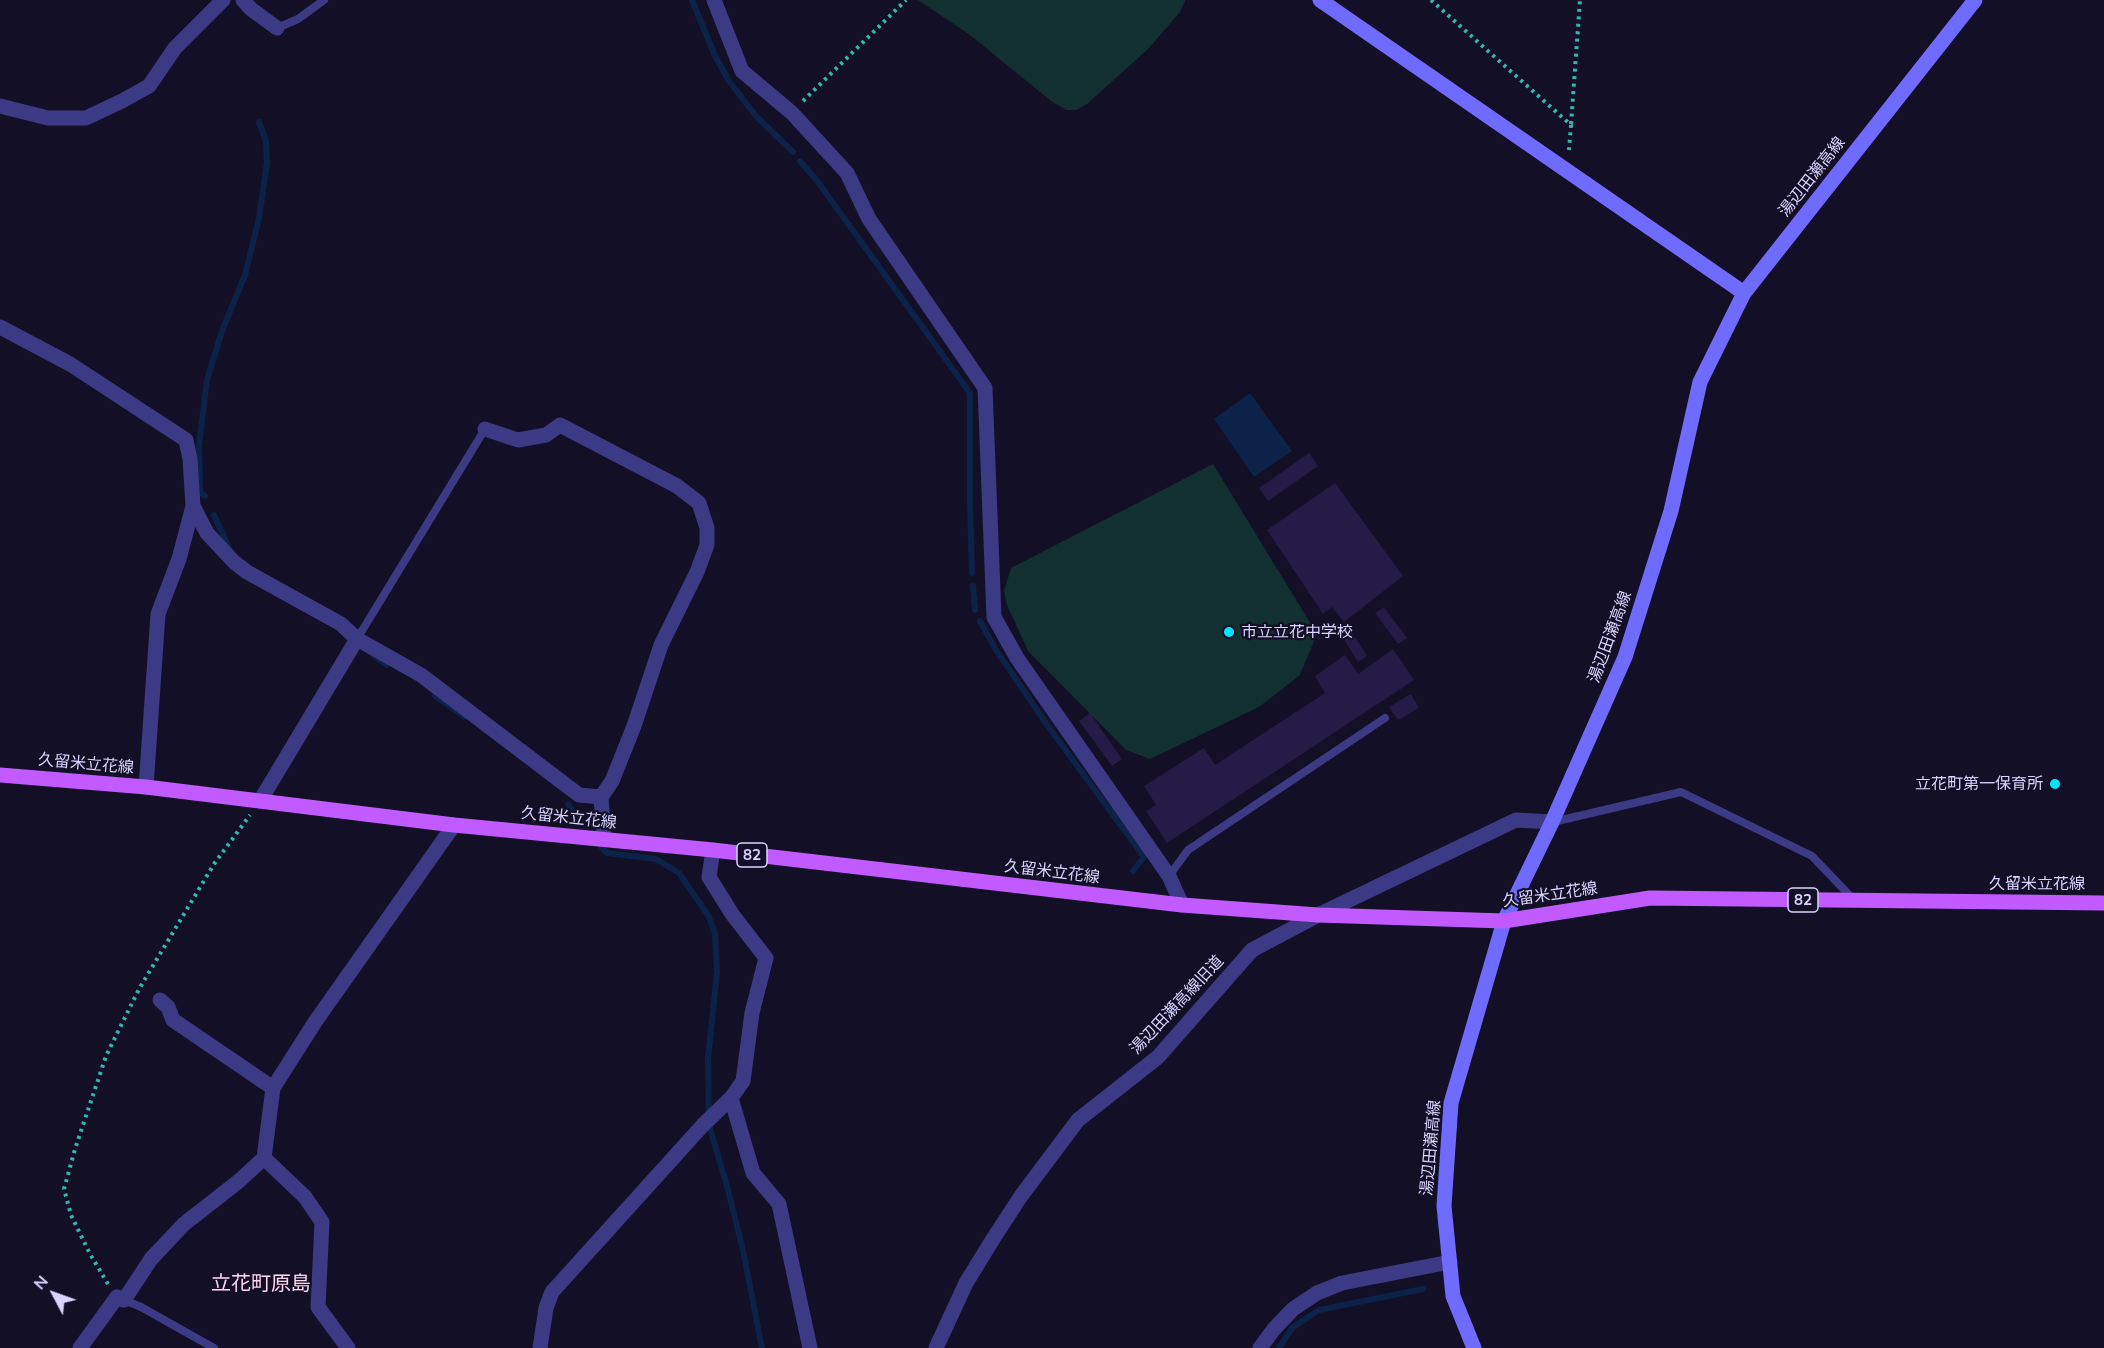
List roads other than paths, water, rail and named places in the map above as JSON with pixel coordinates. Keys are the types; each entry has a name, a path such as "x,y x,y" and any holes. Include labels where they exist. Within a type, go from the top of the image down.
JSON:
{"main road":[{"path":"1320,0 1744,293"},
{"name":"湯辺田瀬高線","path":"1474,1348 1453,1296 1444,1206 1451,1103 1504,921 1552,822 1625,657 1671,511 1700,382 1744,293 1975,0"},
{"name":"久留米立花線","path":"0,775 146,787 454,825 713,850 1182,905 1318,915 1504,921 1650,898 2104,903"}],"street":[{"path":"0,106 48,118 86,118 122,101 149,86 175,48 223,0"},
{"path":"243,0 251,9 277,28"},
{"path":"714,0 742,71 792,112 848,173 869,219 985,388 994,617 1017,658 1169,876 1182,905"},
{"path":"0,327 70,364 186,440 190,459 193,506 179,560 158,614 146,787"},
{"path":"484,429 518,440 546,435 560,425 677,486 699,502 708,528 707,545 697,572 661,645 630,737 612,781 601,797 604,839"},
{"path":"193,506 207,533 234,562 247,572 341,624 357,639 422,675 579,795 601,797"},
{"path":"260,801 357,639"},
{"name":"湯辺田瀬高線旧道","path":"936,1348 966,1283 982,1257 1021,1196 1078,1120 1158,1056 1252,950 1318,915 1516,820 1552,822"},
{"path":"80,1348 151,1259 184,1224 239,1181 264,1158 273,1088 315,1022 454,825"},
{"path":"540,1348 546,1308 552,1292 703,1125 731,1098 744,1081 752,1013 766,958 732,914 709,877 713,850"},
{"path":"160,1000 168,1007 173,1020 273,1088"},
{"path":"731,1098 753,1173 779,1204 810,1348"},
{"path":"264,1158 305,1197 322,1222 318,1307 348,1348"},
{"path":"1260,1348 1293,1309 1317,1293 1342,1283 1450,1262"}],"lane":[{"path":"277,28 298,19 324,0"},
{"path":"357,639 484,429"},
{"path":"1169,876 1188,850 1385,718"},
{"path":"1552,822 1681,792 1812,856 1855,901"},
{"path":"120,1299 141,1307 214,1348"}],"water":[{"path":"1250,393 1292,451 1254,477 1214,419"}],"waterway":[{"path":"692,0 715,56 729,81 756,116 793,152"},
{"path":"205,496 200,492 199,446 207,380 222,331 245,275 259,218 267,163 266,141 259,122"},
{"path":"800,161 818,182 970,393 972,573"},
{"path":"214,515 230,550"},
{"path":"973,586 975,610"},
{"path":"980,621 996,650 1048,726 1144,857 1133,871"},
{"path":"374,656 387,665"},
{"path":"435,696 464,716"},
{"path":"568,804 572,811"},
{"path":"596,841 607,853 656,859 679,873 708,915 715,933 717,973 708,1058 709,1125 743,1250 762,1348"},
{"path":"1279,1348 1292,1328 1319,1310 1423,1289"}],"place":[{"name":"市立立花中学校","path":"1229,632"},
{"name":"立花町第一保育所","path":"2055,784"}],"district":[{"name":"立花町原島","path":"261,1284"}]}
